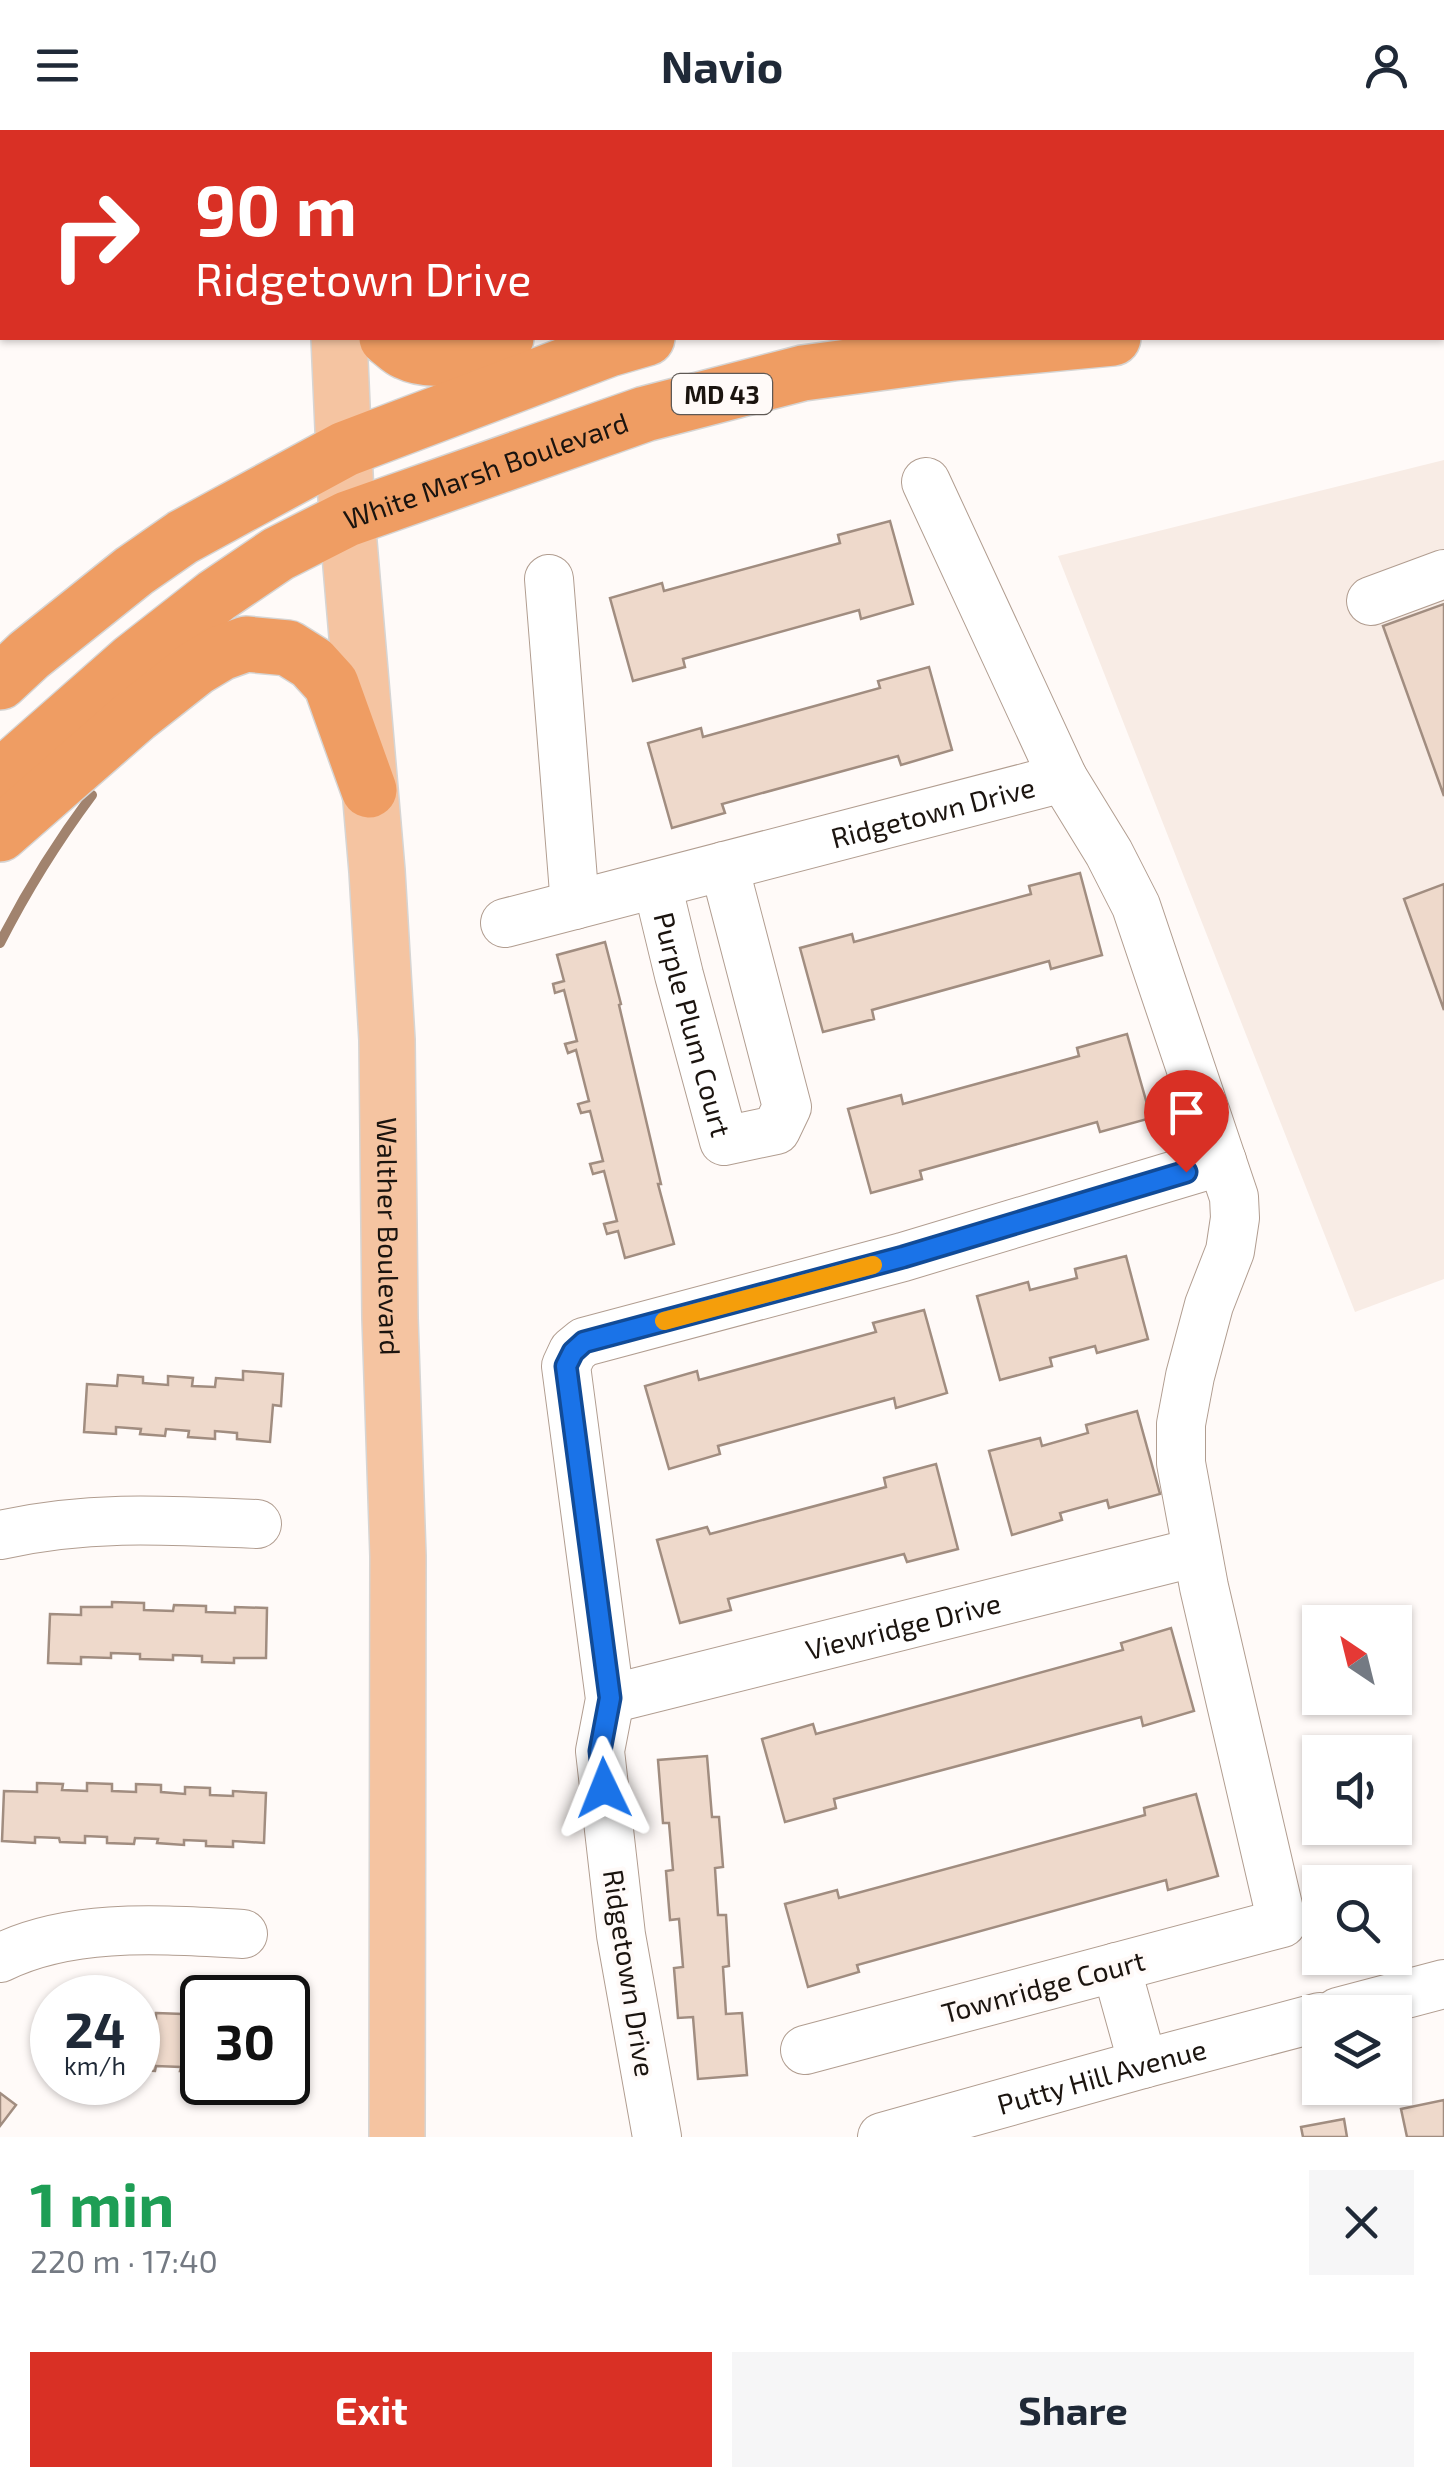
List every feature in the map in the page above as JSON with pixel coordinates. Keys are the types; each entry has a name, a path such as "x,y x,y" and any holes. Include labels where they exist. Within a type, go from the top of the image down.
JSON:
{"highway":[{"path":"390,340 405,352 426,358 448,358 500,340"},
{"path":"0,682 88,608 183,537 345,450 641,340"},
{"name":"White Marsh Boulevard","path":"0,778 133,660 216,596 278,554 348,519 644,414 803,373 1092,340"},
{"path":"0,834 181,680 221,653 246,644 288,648 312,663 332,684 369,790"}],"main road":[{"name":"Walther Boulevard","path":"339,340 348,519 387,1040 398,1556 397,2137"}],"street":[{"path":"926,482 1063,778"},
{"path":"1370,601 1444,574"},
{"path":"549,579 575,905"},
{"name":"Ridgetown Drive","path":"505,923 1063,778 1136,906 1234,1197 1230,1251 1209,1305 1190,1376 1181,1424 1181,1462 1197,1552 1282,1923"},
{"name":"Purple Plum Court","path":"657,884 724,1141 776,1130 786,1107 724,866"},
{"name":"Ridgetown Drive","path":"657,2137 621,1936 600,1751 610,1698 566,1366 573,1352 584,1342 903,1257 1222,1161"},
{"path":"0,1534 41,1526 131,1519 257,1524"},
{"name":"Viewridge Drive","path":"610,1698 1197,1552"},
{"name":"Townridge Court","path":"805,2050 1282,1923"},
{"path":"0,1958 15,1950 72,1936 142,1929 243,1934"},
{"path":"1116,1967 1143,2064"},
{"path":"1402,1995 1444,1984"},
{"name":"Putty Hill Avenue","path":"882,2137 975,2125 1143,2064 1302,2022"}],"shaded area":[{"path":"1444,460 1444,1279 1355,1312 1058,556"}],"building":[{"path":"890,521 913,604 861,619 859,610 683,659 685,667 633,681 610,598 662,583 664,591 840,543 838,535"},
{"path":"1444,604 1444,796 1383,626"},
{"path":"929,667 952,750 901,765 898,756 722,804 725,813 672,828 648,743 701,728 703,737 880,688 878,681"},
{"path":"1080,873 1102,955 1051,969 1049,961 872,1010 874,1019 823,1032 800,948 852,934 854,942 1031,894 1029,886"},
{"path":"1444,884 1444,1010 1404,899"},
{"path":"605,942 674,1244 625,1258 618,1231 607,1234 604,1224 617,1221 604,1171 593,1174 590,1164 603,1161 590,1111 581,1113 578,1104 589,1101 576,1050 568,1053 565,1044 577,1041 564,990 555,993 553,984 564,981 557,955"},
{"path":"1127,1034 1151,1118 1100,1132 1097,1122 920,1171 922,1179 871,1193 848,1109 901,1095 903,1104 1079,1056 1077,1048"},
{"path":"1126,1256 1148,1339 1097,1353 1095,1346 1050,1358 1052,1366 1000,1380 977,1296 1028,1282 1030,1290 1077,1278 1075,1269"},
{"path":"924,1310 947,1393 896,1408 894,1398 718,1446 720,1454 669,1469 645,1386 697,1371 699,1380 876,1332 873,1323"},
{"path":"243,1371 283,1374 281,1406 273,1405 270,1442 237,1439 237,1433 215,1431 215,1439 188,1437 189,1431 166,1429 165,1436 116,1427 116,1434 84,1432 87,1384 117,1386 118,1375 168,1385 168,1376 193,1378 192,1386 215,1387 216,1378 243,1380"},
{"path":"1137,1411 1160,1494 1109,1508 1107,1500 1060,1513 1062,1520 1012,1535 989,1451 1040,1438 1042,1446 1088,1433 1086,1425"},
{"path":"936,1464 958,1549 907,1562 904,1554 728,1599 731,1610 680,1623 657,1540 707,1527 710,1534 886,1487 884,1478"},
{"path":"112,1602 144,1603 144,1610 173,1611 174,1605 206,1606 206,1612 235,1613 235,1607 267,1608 266,1658 202,1662 202,1656 140,1659 140,1654 111,1653 111,1658 81,1657 81,1664 48,1663 50,1614 81,1615 81,1607 112,1607"},
{"path":"1171,1628 1194,1711 1143,1726 1141,1717 834,1799 836,1808 785,1822 762,1739 813,1724 816,1734 1123,1650 1121,1643"},
{"path":"707,1756 712,1817 719,1817 723,1867 715,1868 718,1915 726,1915 726,2014 742,2013 747,2075 698,2079 693,2017 678,2018 674,1968 683,1967 679,1919 670,1920 666,1871 673,1870 669,1823 663,1823 658,1760"},
{"path":"37,1783 63,1784 62,1790 87,1791 87,1783 112,1784 112,1791 136,1792 136,1784 161,1785 161,1792 185,1794 185,1787 210,1788 210,1795 233,1796 233,1791 266,1793 264,1843 233,1841 233,1847 206,1846 206,1841 184,1840 184,1845 135,1838 134,1844 107,1843 107,1837 85,1836 85,1843 35,1837 35,1843 2,1841 4,1791 37,1792"},
{"path":"1196,1794 1218,1876 1168,1890 1166,1880 857,1965 859,1972 808,1987 785,1904 837,1890 839,1898 1145,1815 1144,1808"},
{"path":"160,2013 180,2014 180,2067 160,2066"},
{"path":"0,2093 16,2105 0,2126"},
{"path":"1444,2100 1444,2137 1407,2137 1401,2109"},
{"path":"1344,2119 1347,2137 1303,2137 1301,2127"}],"waterway":[{"path":"0,943 43,867 92,795"}],"slow traffic":[{"path":"664,1321 873,1265"}],"route":[{"path":"604,1788 600,1751 610,1698 566,1366 573,1352 584,1342 903,1257 1186,1172"}]}
